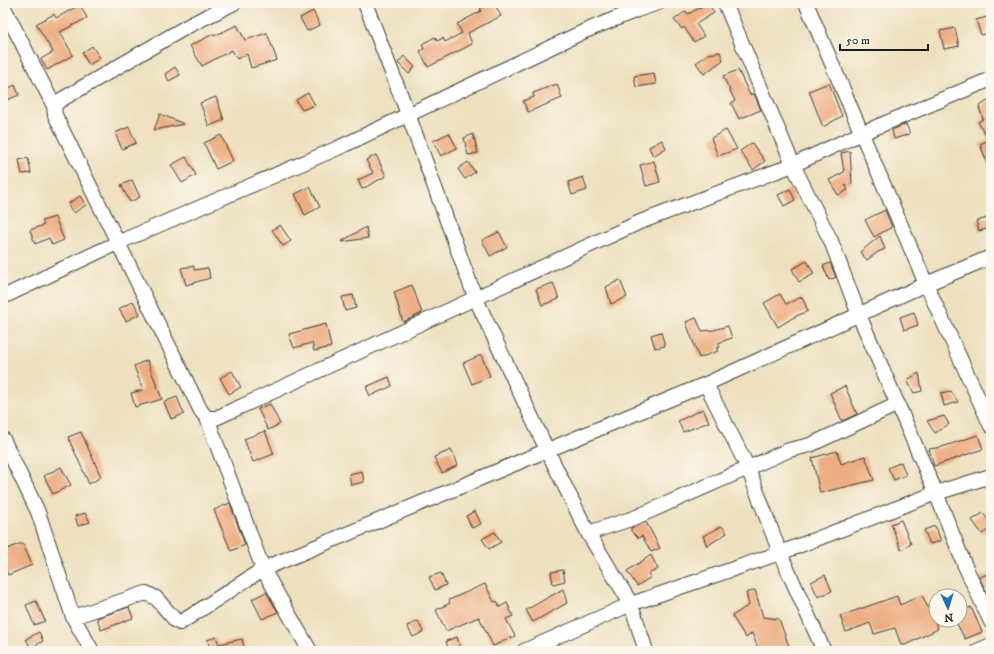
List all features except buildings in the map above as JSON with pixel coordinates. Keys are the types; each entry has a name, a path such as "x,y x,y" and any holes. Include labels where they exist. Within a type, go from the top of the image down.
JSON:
{"street":[{"path":"54,106 59,101 188,26 234,3"},
{"path":"365,3 408,114 475,297 588,533 631,604 646,651"},
{"path":"3,297 117,243 338,148 586,31 658,3"},
{"path":"725,3 793,165 831,241 859,315 936,493 965,566 991,622"},
{"path":"806,3 926,284 991,426"},
{"path":"3,6 54,106 55,116 117,243 201,411 206,418 263,569 310,651"},
{"path":"206,418 216,418 640,222 793,165 862,132 991,79"},
{"path":"73,618 146,593 152,594 176,621 180,623 263,569 548,452 706,384 926,284 991,257"},
{"path":"706,384 748,468 780,553 824,651"},
{"path":"588,533 634,518 796,448 810,445 898,404"},
{"path":"3,439 38,512 73,618 92,651"},
{"path":"524,651 631,604 780,553 936,493 991,476"},
{"path":"977,651 991,645"}]}
